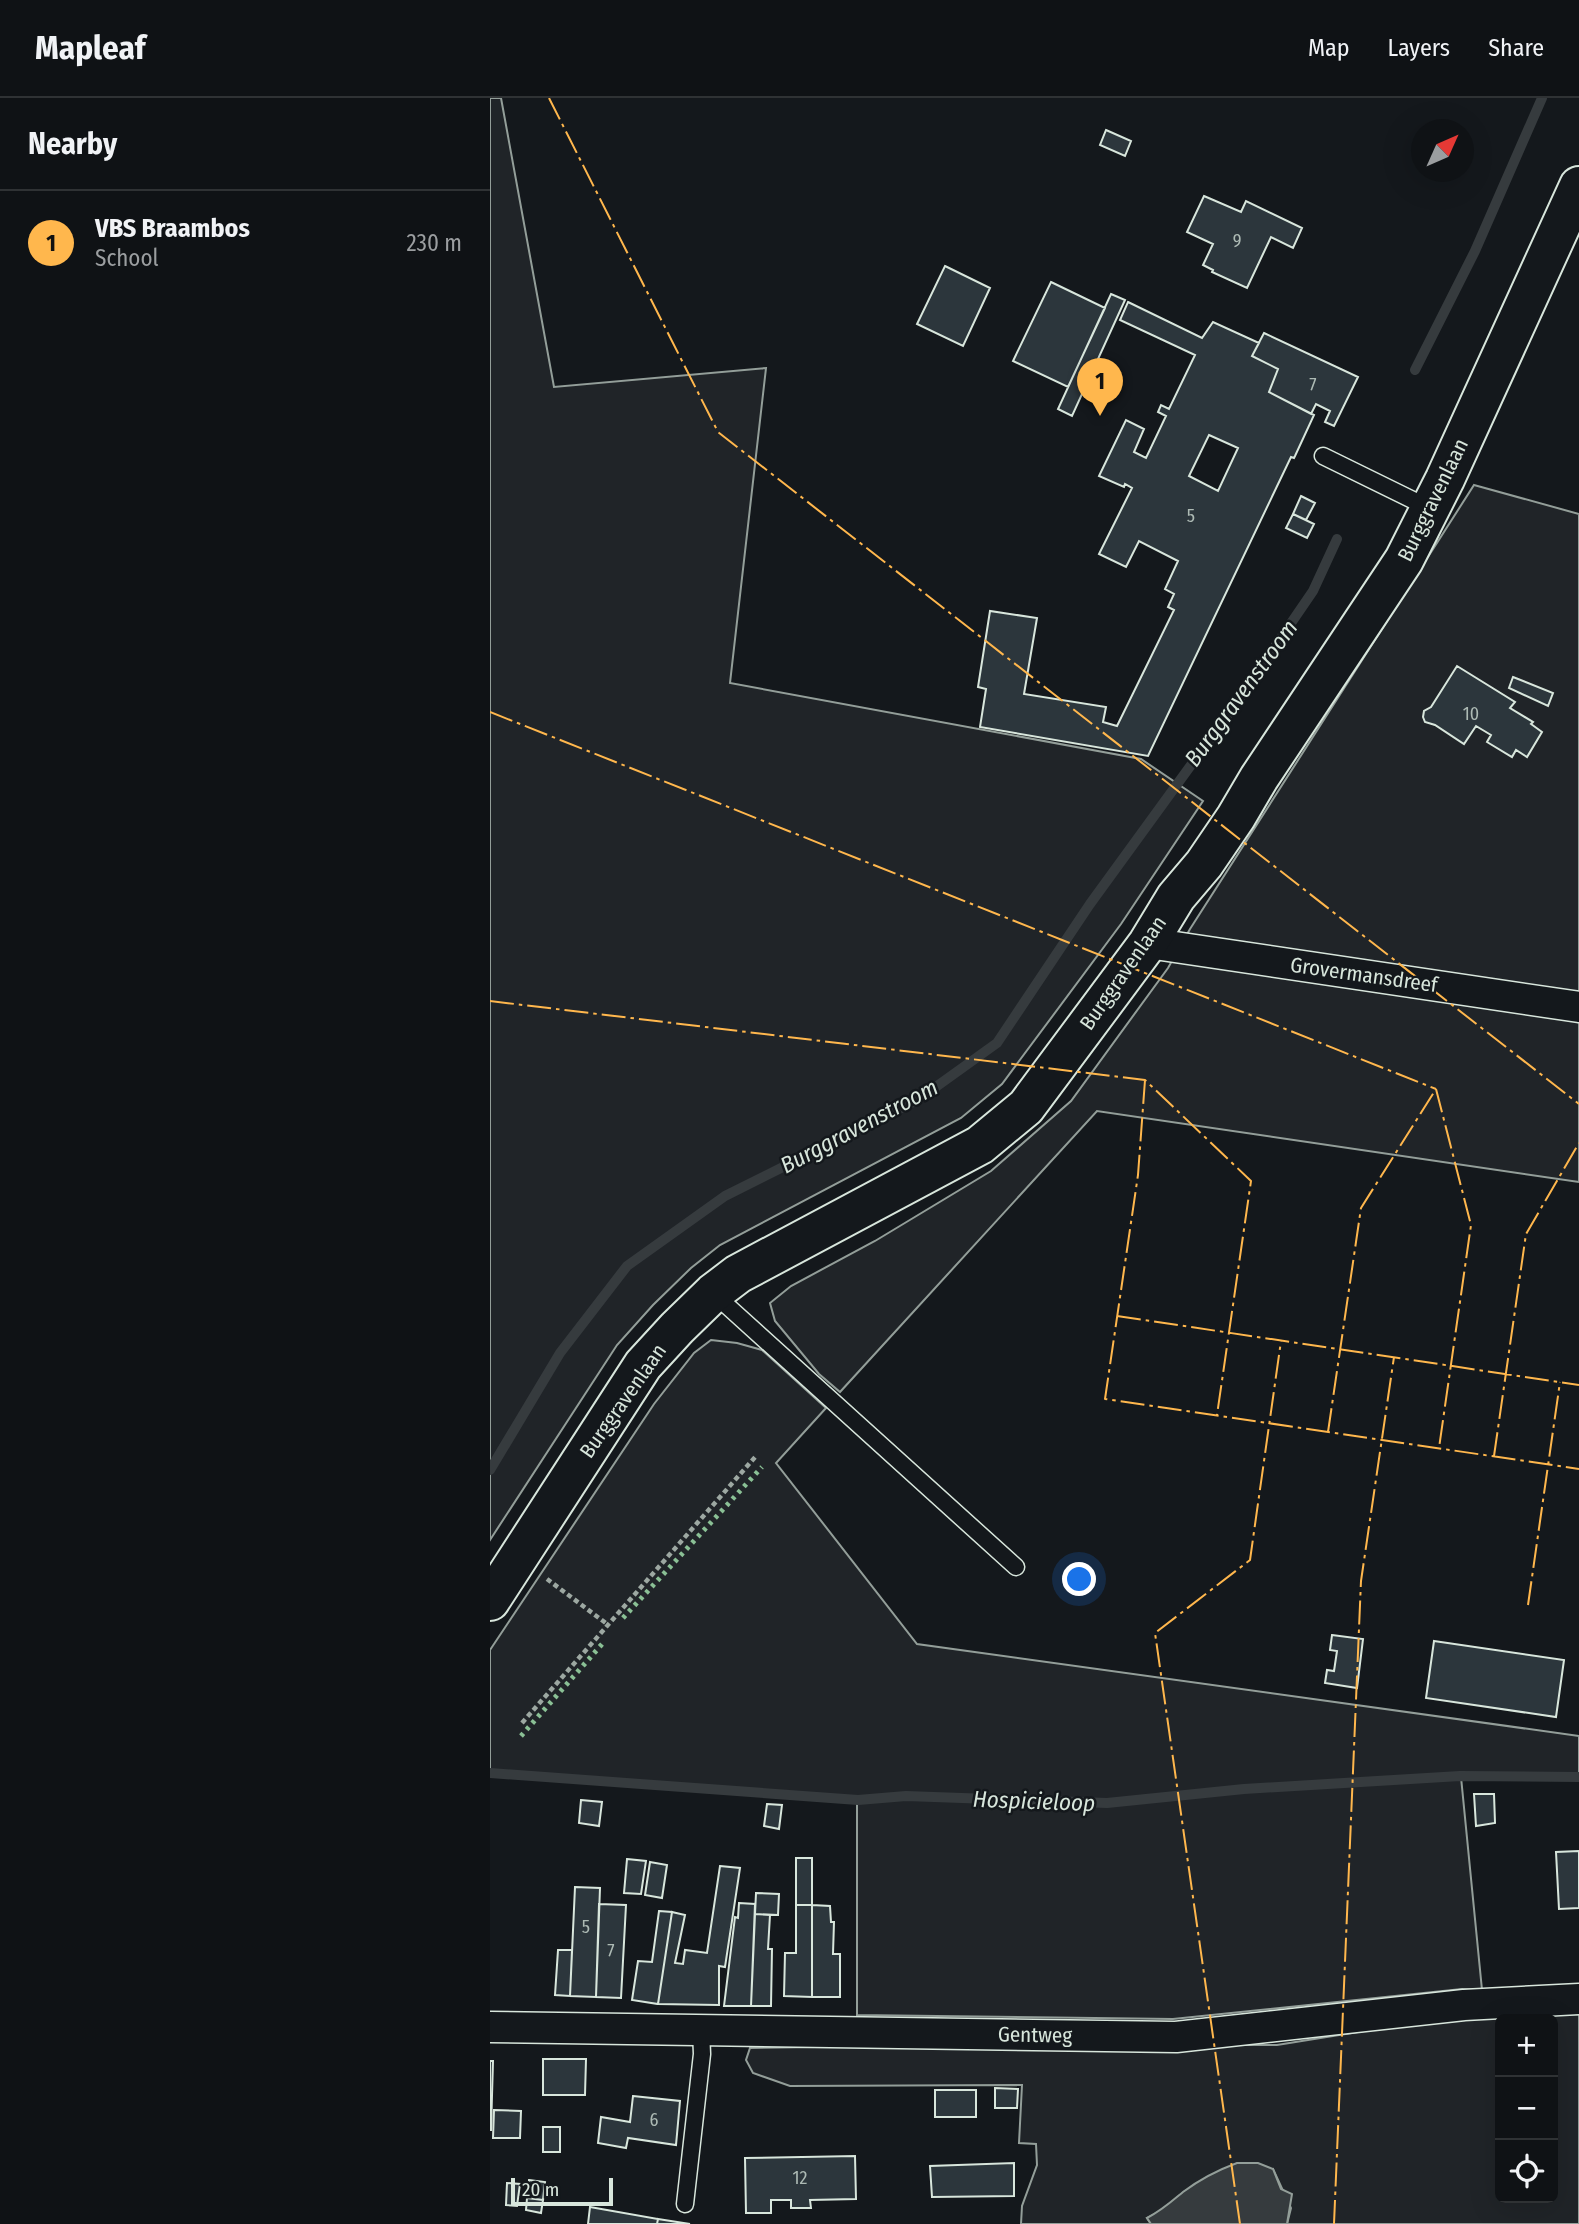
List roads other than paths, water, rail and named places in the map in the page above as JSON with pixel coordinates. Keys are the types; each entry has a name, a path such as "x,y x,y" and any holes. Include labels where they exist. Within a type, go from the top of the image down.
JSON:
{"main road":[{"name":"Burggravenlaan","path":"490,1601 643,1366 713,1293 738,1274 980,1145 1026,1107 1149,943 1176,897 1204,864 1404,560 1431,509 1579,186"}],"street":[{"name":"Grovermansdreef","path":"1149,943 1579,1007"},
{"name":"Gentweg","path":"490,2027 1176,2037 1464,2004 1579,1999"}],"lane":[{"path":"1323,456 1431,509"},
{"path":"713,1293 1016,1567"},
{"path":"685,2204 702,2054 701,2031"}],"waterway":[{"name":"Burggravenstroom","path":"1415,370 1475,251 1542,98"},
{"name":"Burggravenstroom","path":"490,1470 560,1353 627,1266 725,1196 919,1099 997,1043 1090,904 1242,695 1313,591 1337,539"},
{"name":"Hospicieloop","path":"490,1773 858,1800 906,1796 1107,1803 1244,1789 1460,1776 1579,1777"}],"place":[{"name":"VBS Braambos","path":"1100,416"}]}
